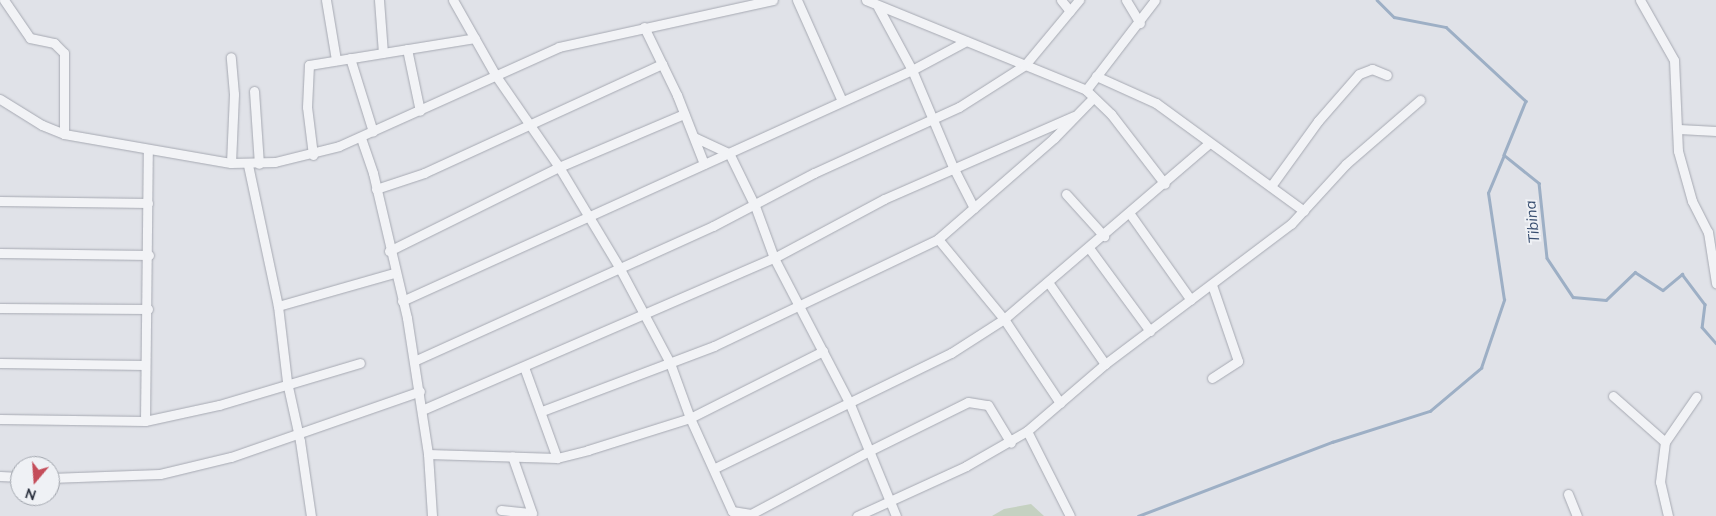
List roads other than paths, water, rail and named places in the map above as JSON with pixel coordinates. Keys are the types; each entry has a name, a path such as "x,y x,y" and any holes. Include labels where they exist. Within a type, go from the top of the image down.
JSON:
{"street":[{"path":"4,0 30,38 54,43 64,53 64,134"},
{"path":"326,0 336,60"},
{"path":"379,0 383,53"},
{"path":"454,0 496,76 532,124 619,267 670,363 690,418 715,468 728,505 732,511 744,516 968,402 979,401 994,411 1011,443"},
{"path":"0,99 42,125 64,134 230,163 259,164 313,155 361,138 559,47 708,16 773,0"},
{"path":"797,0 841,100"},
{"path":"866,0 878,8 966,41 1086,90 1092,99 1111,114 1165,184"},
{"path":"1061,0 1070,10"},
{"path":"414,361 755,206 814,173 932,121 990,89 1025,65 1079,0"},
{"path":"1126,0 1140,23"},
{"path":"1086,90 1140,23 1155,0"},
{"path":"1640,0 1674,60 1681,167 1692,201 1708,232 1716,283"},
{"path":"878,8 912,70 953,168 974,208"},
{"path":"644,28 662,64 704,164"},
{"path":"313,155 306,71 309,65 475,38"},
{"path":"402,301 589,218 841,100 912,70 966,41"},
{"path":"408,49 420,111"},
{"path":"230,163 234,94 231,57"},
{"path":"350,58 373,132"},
{"path":"376,189 424,173 662,64"},
{"path":"1270,186 1318,121 1359,74 1372,70 1387,75"},
{"path":"1096,76 1156,103 1209,144 1304,211"},
{"path":"254,92 259,164"},
{"path":"542,411 670,363 800,306 938,239 1092,99"},
{"path":"857,516 1011,443 1028,432 1105,364 1212,285 1304,211 1346,164 1420,100"},
{"path":"389,251 559,167 684,114"},
{"path":"422,410 774,258 884,198 1074,116"},
{"path":"1679,129 1716,131"},
{"path":"694,137 729,153 755,206 774,258 849,402 871,450 896,516"},
{"path":"361,138 376,189 402,301 420,391 428,454 432,516"},
{"path":"715,468 951,353 1004,319 1130,214 1209,144"},
{"path":"145,421 149,255 148,150"},
{"path":"248,164 278,306 287,382 299,434 311,516"},
{"path":"1066,194 1104,236"},
{"path":"0,202 148,203"},
{"path":"1130,214 1190,300"},
{"path":"938,239 1004,319 1060,403"},
{"path":"1089,248 1150,331"},
{"path":"0,253 149,255"},
{"path":"278,306 394,273"},
{"path":"1048,282 1105,364"},
{"path":"1212,285 1238,361 1212,378"},
{"path":"0,308 148,309"},
{"path":"428,454 557,458 690,418 823,352"},
{"path":"0,363 145,366"},
{"path":"0,419 145,421 218,405 287,382 360,363"},
{"path":"524,366 542,411 557,458"},
{"path":"60,478 160,474 231,457 420,391"},
{"path":"1613,396 1665,442"},
{"path":"1668,516 1660,482 1665,442 1696,397"},
{"path":"1028,432 1070,516"},
{"path":"501,510 532,512 512,456"},
{"path":"1568,494 1577,516"}],"waterway":[{"name":"Tibina","path":"1377,0 1394,17 1446,27 1526,101 1504,155 1539,183 1547,258 1573,297 1606,300 1635,272 1663,290 1682,274 1705,304 1702,327 1716,343"},
{"path":"1138,516 1332,442 1430,411 1481,368 1504,300 1488,193 1504,155"}]}
